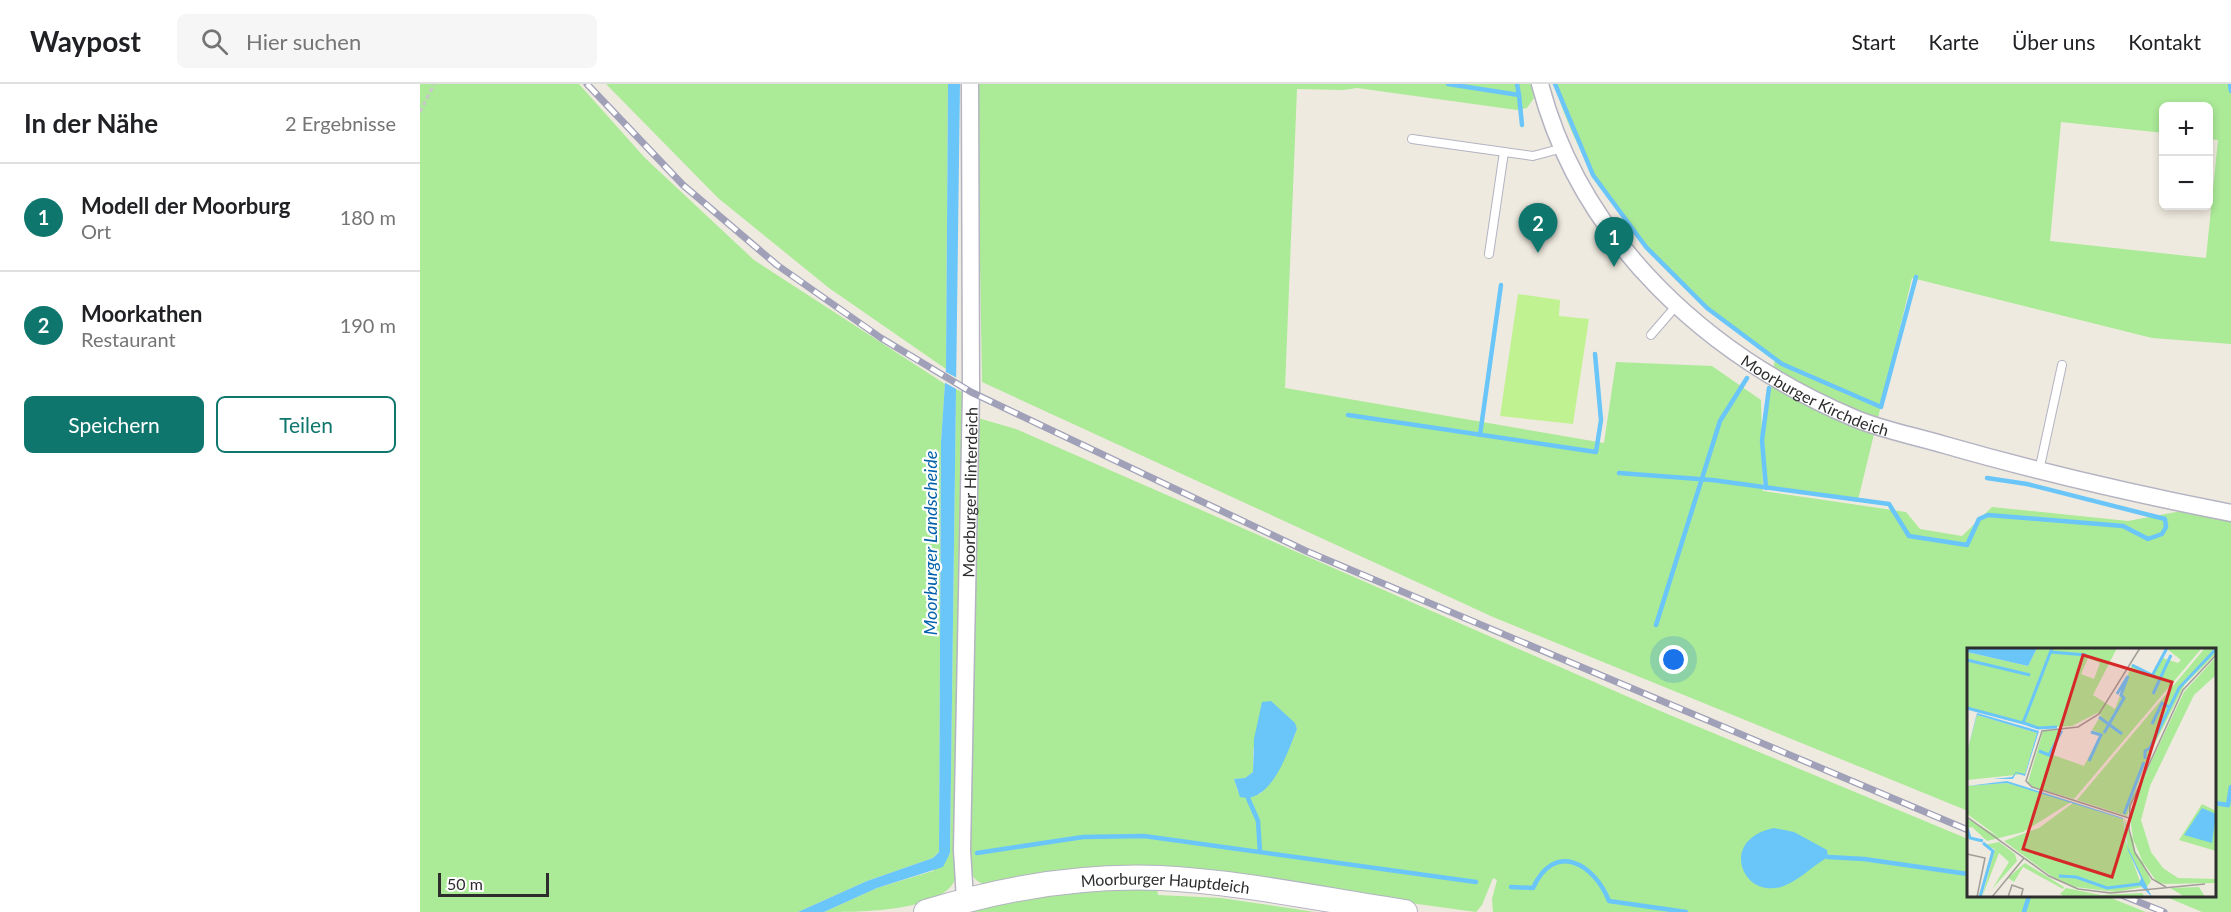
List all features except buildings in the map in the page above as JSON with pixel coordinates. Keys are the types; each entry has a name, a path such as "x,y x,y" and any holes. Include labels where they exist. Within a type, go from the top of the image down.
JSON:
{"main road":[{"name":"Moorburger Hauptdeich","path":"927,912 965,900 1065,881 1159,878 1405,912"}],"street":[{"name":"Moorburger Hinterdeich","path":"965,900 962,850 971,392 970,84"},
{"name":"Moorburger Kirchdeich","path":"1540,84 1549,118 1576,177 1606,228 1638,268 1676,306 1767,375 1855,418 2039,471 2125,492 2231,513"}],"lane":[{"path":"1412,139 1533,156 1563,148"},
{"path":"1489,254 1504,152"},
{"path":"1651,335 1676,306"},
{"path":"2039,471 2062,365"}],"path":[{"path":"420,112 434,84"}],"green space":[{"path":"420,84 579,84 645,158 754,260 945,384 941,442 939,852 933,858 867,881 798,912 420,912"},
{"path":"606,84 948,84 946,369 829,288 718,198"},
{"path":"977,84 1531,84 1534,98 1527,108 1517,110 1357,88 1297,89 1285,388 1604,443 1616,362 1712,366 1761,400 1762,439 1775,359 1708,309 1660,263 1637,236 1615,207 1579,146 1565,115 1555,84 2231,84 2231,344 2152,338 1912,278 1858,500 1767,488 1762,443 1763,491 1906,512 1920,529 1962,536 1992,507 2128,521 2187,510 2231,518 2231,912 2202,912 2166,897 2216,897 2216,648 1967,648 1967,811 1493,617 982,382","holes":["2159,102 2213,102 2213,139 2218,140 2213,210 2211,210 2206,258 2050,241 2061,122 2159,132"]},
{"path":"1518,294 1560,300 1559,316 1589,319 1573,424 1500,416"},
{"path":"956,389 964,393 956,877 949,889 919,903 878,910 824,912 877,888 933,871 950,854"},
{"path":"978,418 1016,429 1665,713 1967,839 1967,897 2108,897 2146,912 1493,912 1492,899 1497,880 1493,878 1482,905 1476,912 1171,870 986,885 974,878 969,867 968,853 971,839 971,463","holes":["1261,716 1277,716 1292,720 1295,724 1297,729 1290,747 1272,779 1260,794 1238,792 1234,779 1245,778 1253,772 1253,751"]},
{"path":"1157,887 1158,895 1221,898 1315,912 953,912 1009,897"}],"water":[{"path":"948,84 960,84 950,853 943,867 877,888 824,912 798,912 867,881 933,858 939,852 941,442 946,368"},
{"path":"1271,701 1295,723 1297,729 1277,774 1269,785 1261,793 1251,797 1240,797 1234,779 1245,778 1253,772 1254,739 1262,702"},
{"path":"1774,828 1794,832 1827,850 1828,857 1794,881 1781,887 1767,888 1755,884 1747,876 1742,866 1741,854 1746,843 1757,834"}],"pier":[{"path":"944,371 959,379 958,390 942,381"}],"waterway":[{"path":"1448,84 1519,95 1517,84"},
{"path":"1555,84 1593,175 1646,247 1707,308 1782,364 1881,407 1916,277"},
{"path":"2230,84 2231,91"},
{"path":"1519,95 1522,125"},
{"path":"1480,435 1501,285"},
{"path":"1348,415 1596,452 1601,420 1595,354"},
{"path":"1656,625 1720,421 1747,378"},
{"path":"1766,488 1762,440 1769,388"},
{"path":"1619,473 1712,480 1889,504 1909,536 1967,545 1979,519 1988,515 2123,526 2148,539 2162,534 2166,527 2165,519 2027,484 1987,478"},
{"path":"2228,805 2231,787"},
{"path":"1248,798 1258,821 1260,852"},
{"path":"2216,803 2228,805"},
{"path":"977,853 1083,837 1144,836 1476,882"},
{"path":"1828,857 1864,859 1967,874"},
{"path":"1511,887 1533,888 1542,874 1552,865 1562,861 1584,868 1594,876 1609,901 1686,912"},
{"path":"2024,912 2029,897"}],"railway":[{"path":"587,84 683,185 777,265 881,338 971,392 1306,551 1967,830"},
{"path":"2126,897 2164,912"}],"place":[{"name":"Moorkathen","path":"1538,253"},
{"name":"Modell der Moorburg","path":"1614,267"}],"water label":[{"name":"Moorburger Landscheide","path":"930,543"}]}
